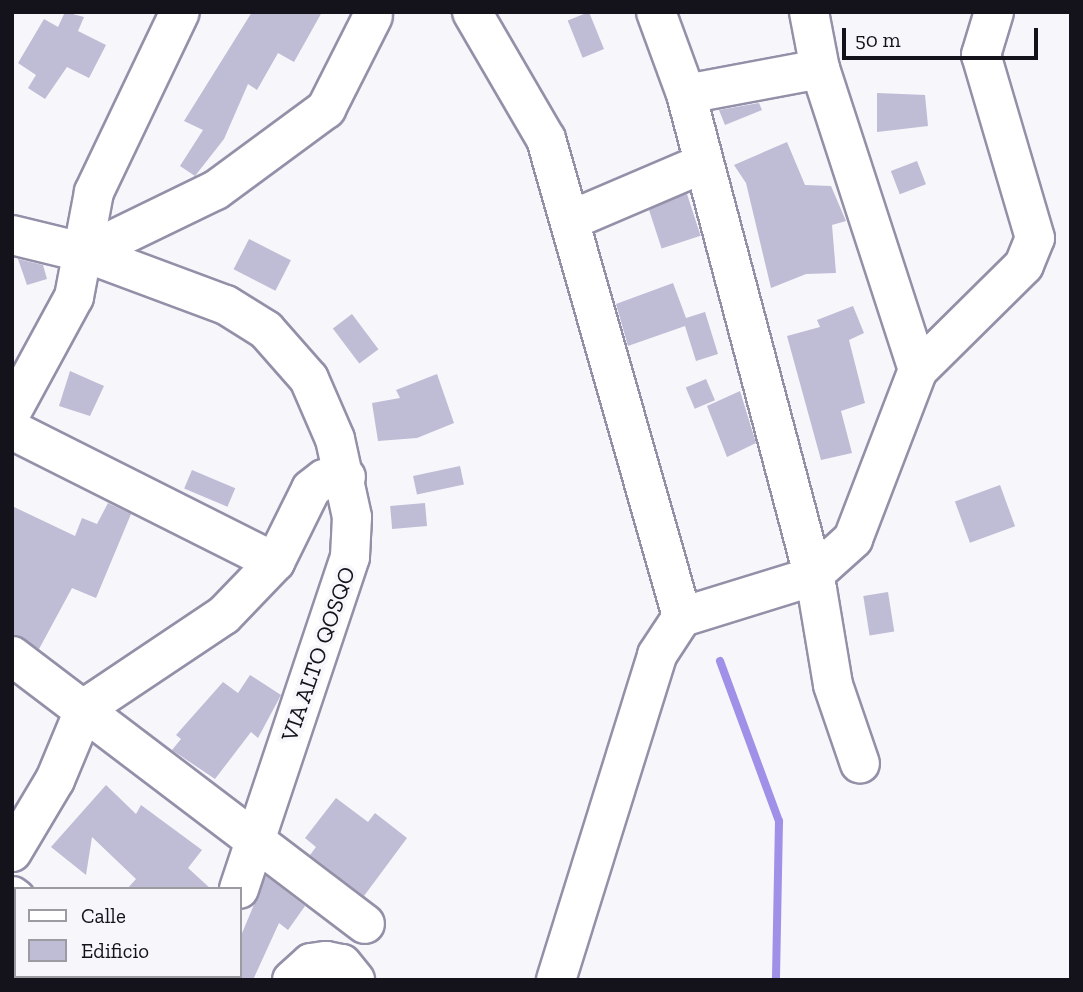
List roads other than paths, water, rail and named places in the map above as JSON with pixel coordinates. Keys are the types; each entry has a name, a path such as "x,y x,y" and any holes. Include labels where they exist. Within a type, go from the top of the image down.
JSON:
{"street":[{"path":"12,411 74,297 86,253 94,192 180,12"},
{"path":"472,12 546,139 682,617"},
{"path":"656,12 687,94 702,164 811,577 833,685 860,764"},
{"path":"809,12 820,69 918,370"},
{"path":"556,980 657,655 682,617 811,577 853,539 918,370 1024,265 1035,239 981,55 994,12"},
{"path":"86,253 216,190 326,109 373,16"},
{"path":"687,94 820,69"},
{"path":"571,220 702,164"},
{"name":"VIA ALTO QOSQO","path":"12,235 86,253 226,305 265,330 309,379 346,477 352,517 341,595 254,836 240,887"},
{"path":"12,430 275,562"},
{"path":"12,852 55,780 85,708 223,615 275,562 311,489 324,479 346,477"},
{"path":"12,656 85,708 156,770 254,836 365,924"},
{"path":"292,980 311,964 326,961 341,964 355,980"}],"waterway":[{"path":"720,661 779,821 776,980"}]}
